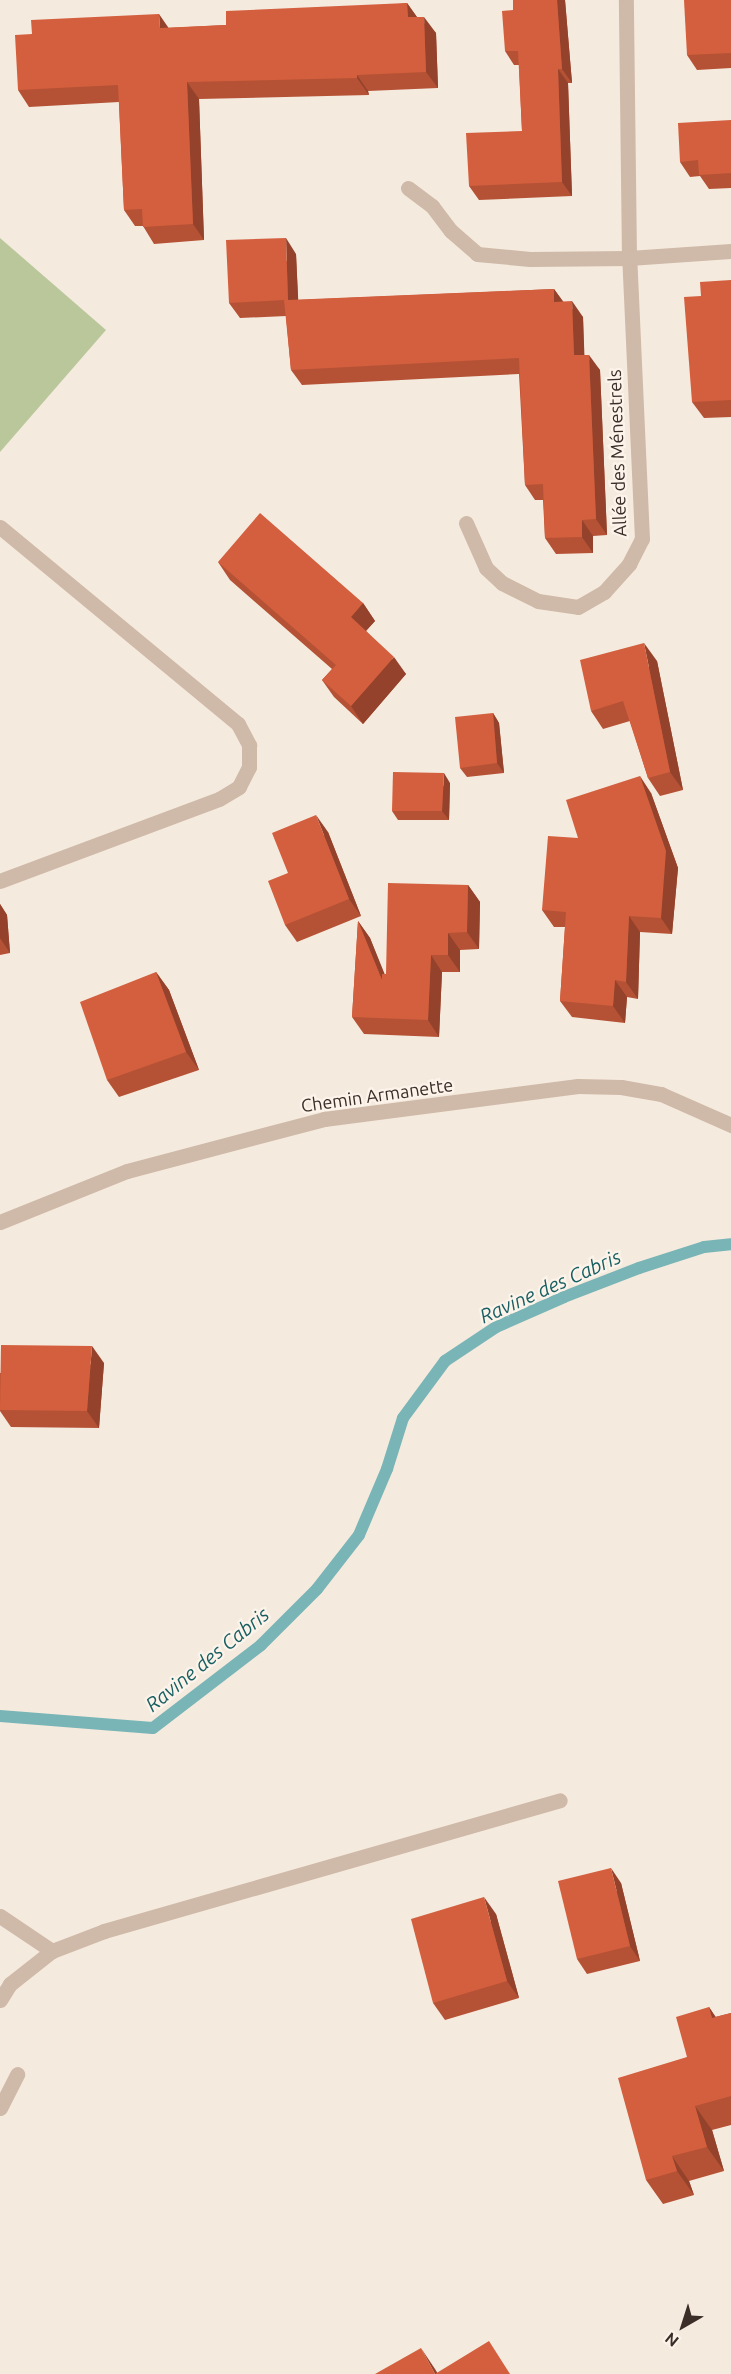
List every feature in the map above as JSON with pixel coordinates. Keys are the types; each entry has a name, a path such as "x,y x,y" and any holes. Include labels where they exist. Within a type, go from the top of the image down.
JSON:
{"street":[{"name":"Allée des Ménestrels","path":"466,523 486,568 502,584 538,601 578,607 604,592 629,564 642,539 629,258 626,0"},
{"path":"408,188 432,206 451,231 477,254 530,259 629,258 731,251"},
{"path":"0,526 238,724 249,746 249,767 240,787 219,799 0,881"},
{"name":"Chemin Armanette","path":"0,1222 127,1171 324,1119 589,1086 661,1094 731,1125"},
{"path":"0,2000 10,1984 52,1951 104,1931 560,1800"},
{"path":"0,1916 52,1951"},
{"path":"0,2108 17,2074"}],"green space":[{"path":"0,238 106,330 0,452"}],"building":[{"path":"513,0 557,0 562,69 558,69 562,182 469,186 466,133 522,131 518,51 505,51 502,11 513,10"},
{"path":"684,0 731,0 731,53 687,55"},
{"path":"407,3 408,17 424,17 426,72 357,75 357,78 187,82 193,224 143,227 142,209 124,210 118,85 18,90 15,35 32,34 31,20 159,14 160,28 226,25 226,11"},
{"path":"731,120 731,173 699,175 698,160 680,162 678,123"},
{"path":"286,238 288,300 554,289 554,302 572,301 574,355 589,355 596,519 582,520 582,537 545,538 543,484 525,485 519,358 291,370 284,300 229,303 226,240"},
{"path":"731,280 731,400 692,402 684,297 701,296 700,282"},
{"path":"260,513 363,603 351,617 394,657 351,706 322,680 336,665 218,562"},
{"path":"644,643 670,772 648,778 623,701 591,711 580,660"},
{"path":"493,713 497,763 460,768 455,717"},
{"path":"393,772 444,773 442,811 392,811"},
{"path":"640,776 666,851 661,918 629,916 626,982 615,980 613,1006 560,1001 566,912 542,910 548,836 578,838 566,800"},
{"path":"316,815 349,899 285,925 268,881 288,873 272,833"},
{"path":"388,883 468,885 467,932 448,933 448,955 431,955 428,1020 352,1017 358,921 382,980 382,974 386,974"},
{"path":"156,972 186,1052 107,1080 80,1002"},
{"path":"1,1345 92,1346 87,1411 0,1410"},
{"path":"611,1868 630,1946 577,1959 558,1881"},
{"path":"484,1897 507,1981 433,2003 411,1919"},
{"path":"709,2007 712,2018 731,2013 731,2096 695,2106 707,2147 672,2156 677,2171 646,2180 618,2078 687,2057 676,2017"},
{"path":"489,2341 510,2374 435,2374"},
{"path":"421,2348 435,2374 375,2374"}],"waterway":[{"name":"Ravine des Cabris","path":"0,1716 153,1728 261,1645 317,1589 359,1535 387,1469 403,1418 445,1361 496,1327 564,1297 639,1268 704,1247 731,1244"}]}
